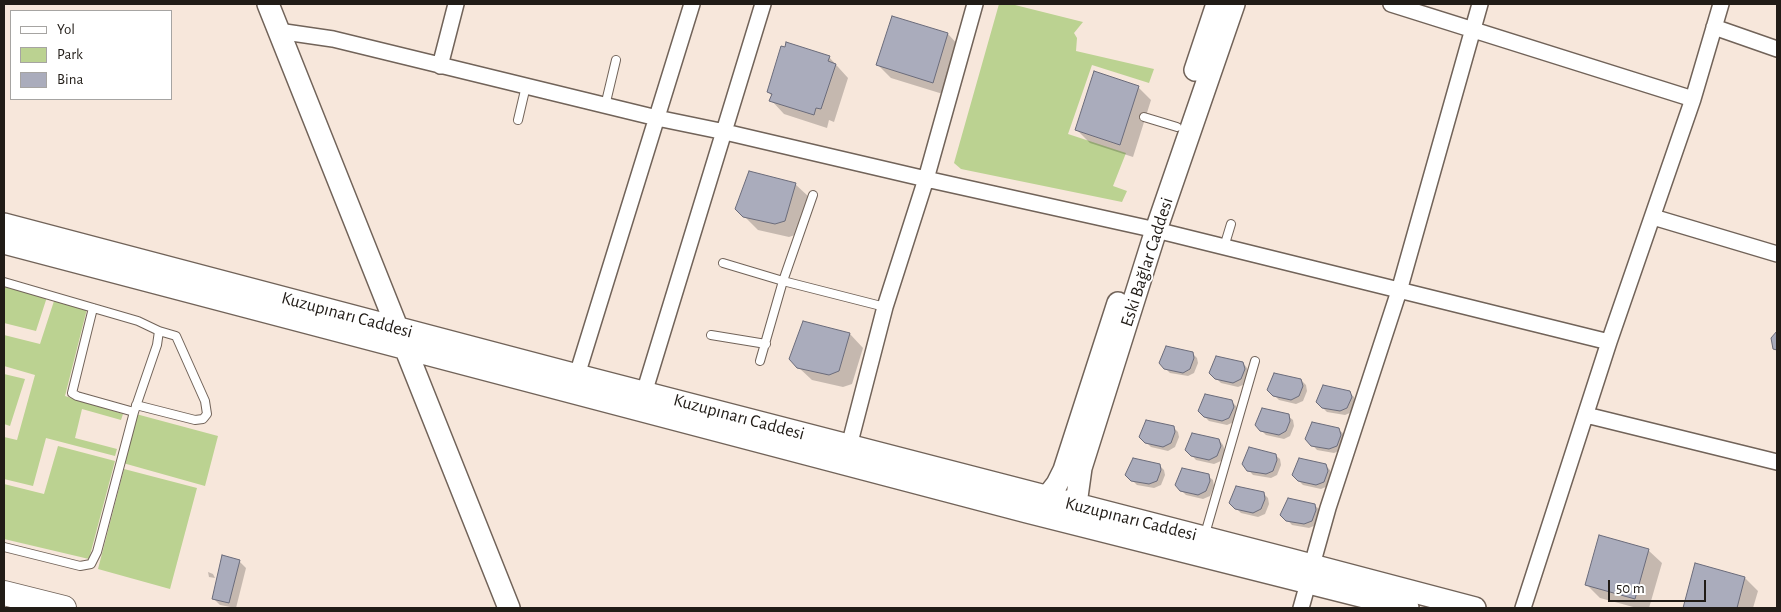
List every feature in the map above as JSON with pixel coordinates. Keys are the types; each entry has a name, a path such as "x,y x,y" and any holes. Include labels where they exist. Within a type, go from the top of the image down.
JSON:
{"main road":[{"path":"4,593 64,608"}],"street":[{"path":"268,4 509,608"},
{"path":"440,66 456,4"},
{"path":"577,375 692,4"},
{"path":"644,393 763,4"},
{"path":"849,446 885,307 926,179 975,4"},
{"name":"Eski Bağlar Caddesi","path":"1073,513 1081,468 1177,127 1217,4"},
{"name":"Eski Bağlar Caddesi","path":"1044,506 1064,470 1149,229 1234,4"},
{"path":"1391,4 1693,99"},
{"path":"1301,608 1328,508 1399,291 1480,4"},
{"path":"1523,608 1609,342 1693,99 1721,4"},
{"path":"1714,28 1777,49"},
{"path":"278,31 333,39 605,106 1149,229 1609,342"},
{"path":"1653,217 1777,254"},
{"name":"Kuzupınarı Caddesi","path":"4,224 401,338 577,375 849,446 1044,506"},
{"name":"Kuzupınarı Caddesi","path":"4,243 401,338 1310,574 1475,608"},
{"path":"1586,415 1777,462"},
{"name":"Kuzupınarı Caddesi","path":"1073,513 1204,537 1408,608"}],"lane":[{"path":"605,106 616,60"},
{"path":"518,120 526,86"},
{"path":"1144,117 1177,127"},
{"path":"760,361 783,281 813,195"},
{"path":"1224,247 1230,224"},
{"path":"723,263 783,281 885,307"},
{"path":"4,282 138,321 159,331 176,336 205,401 207,414 203,419 195,420 135,409 77,396 72,392 93,308"},
{"path":"4,547 80,566 91,564 97,552 135,409 157,345 159,331"},
{"path":"711,335 766,344"},
{"path":"1204,537 1255,361"}],"green space":[{"path":"999,4 1011,4 1083,22 1074,33 1077,38 1076,51 1154,69 1149,83 1092,65 1068,134 1126,153 1113,186 1127,191 1122,202 961,169 954,163"},
{"path":"4,287 47,297 36,331 4,323"},
{"path":"54,301 87,309 65,396 123,414 121,420 82,409 75,438 117,449 115,456 46,438 33,486 4,479 4,437 17,440 35,375 4,366 4,335 40,344"},
{"path":"4,374 25,379 10,426 4,424"},
{"path":"136,414 218,436 205,486 123,463"},
{"path":"58,446 115,461 89,559 4,539 4,484 44,494"},
{"path":"124,469 197,488 170,589 98,569"}],"building":[{"path":"892,16 948,33 933,83 876,65"},
{"path":"786,42 830,56 828,61 836,64 821,109 816,108 814,115 769,101 772,94 767,92 781,46 785,47"},
{"path":"1094,71 1139,86 1120,145 1075,130"},
{"path":"749,171 796,183 785,221 775,224 743,217 735,209"},
{"path":"803,321 850,333 839,371 829,375 797,368 789,359"},
{"path":"1777,331 1777,350 1773,349 1771,338"},
{"path":"1166,346 1193,352 1194,358 1190,369 1183,373 1164,369 1159,363"},
{"path":"1216,356 1243,362 1245,369 1241,379 1233,383 1215,379 1209,373"},
{"path":"1274,373 1301,379 1303,386 1299,396 1291,400 1273,396 1267,390"},
{"path":"1323,385 1350,391 1352,397 1347,408 1340,411 1322,408 1316,402"},
{"path":"1205,394 1232,400 1234,407 1229,418 1222,421 1204,417 1198,411"},
{"path":"1262,408 1289,414 1290,421 1286,431 1279,435 1260,431 1255,425"},
{"path":"1146,420 1174,426 1175,432 1171,443 1163,447 1145,443 1139,437"},
{"path":"1312,422 1339,428 1341,435 1337,446 1329,449 1311,446 1305,439"},
{"path":"1192,433 1219,439 1221,446 1217,456 1209,460 1191,456 1185,450"},
{"path":"1249,447 1276,454 1277,460 1273,471 1266,474 1247,471 1242,464"},
{"path":"1133,458 1160,464 1161,470 1157,481 1149,484 1131,481 1125,475"},
{"path":"1299,458 1326,464 1328,471 1324,482 1316,485 1298,481 1292,475"},
{"path":"1182,468 1209,474 1210,481 1206,491 1198,495 1180,491 1175,485"},
{"path":"1236,486 1264,492 1265,499 1261,509 1253,513 1235,509 1229,503"},
{"path":"1288,498 1315,504 1316,510 1312,521 1304,524 1286,521 1280,515"},
{"path":"1599,535 1649,549 1635,599 1585,585"},
{"path":"222,555 240,560 229,603 212,599"},
{"path":"1695,563 1745,577 1737,608 1683,608"}]}
